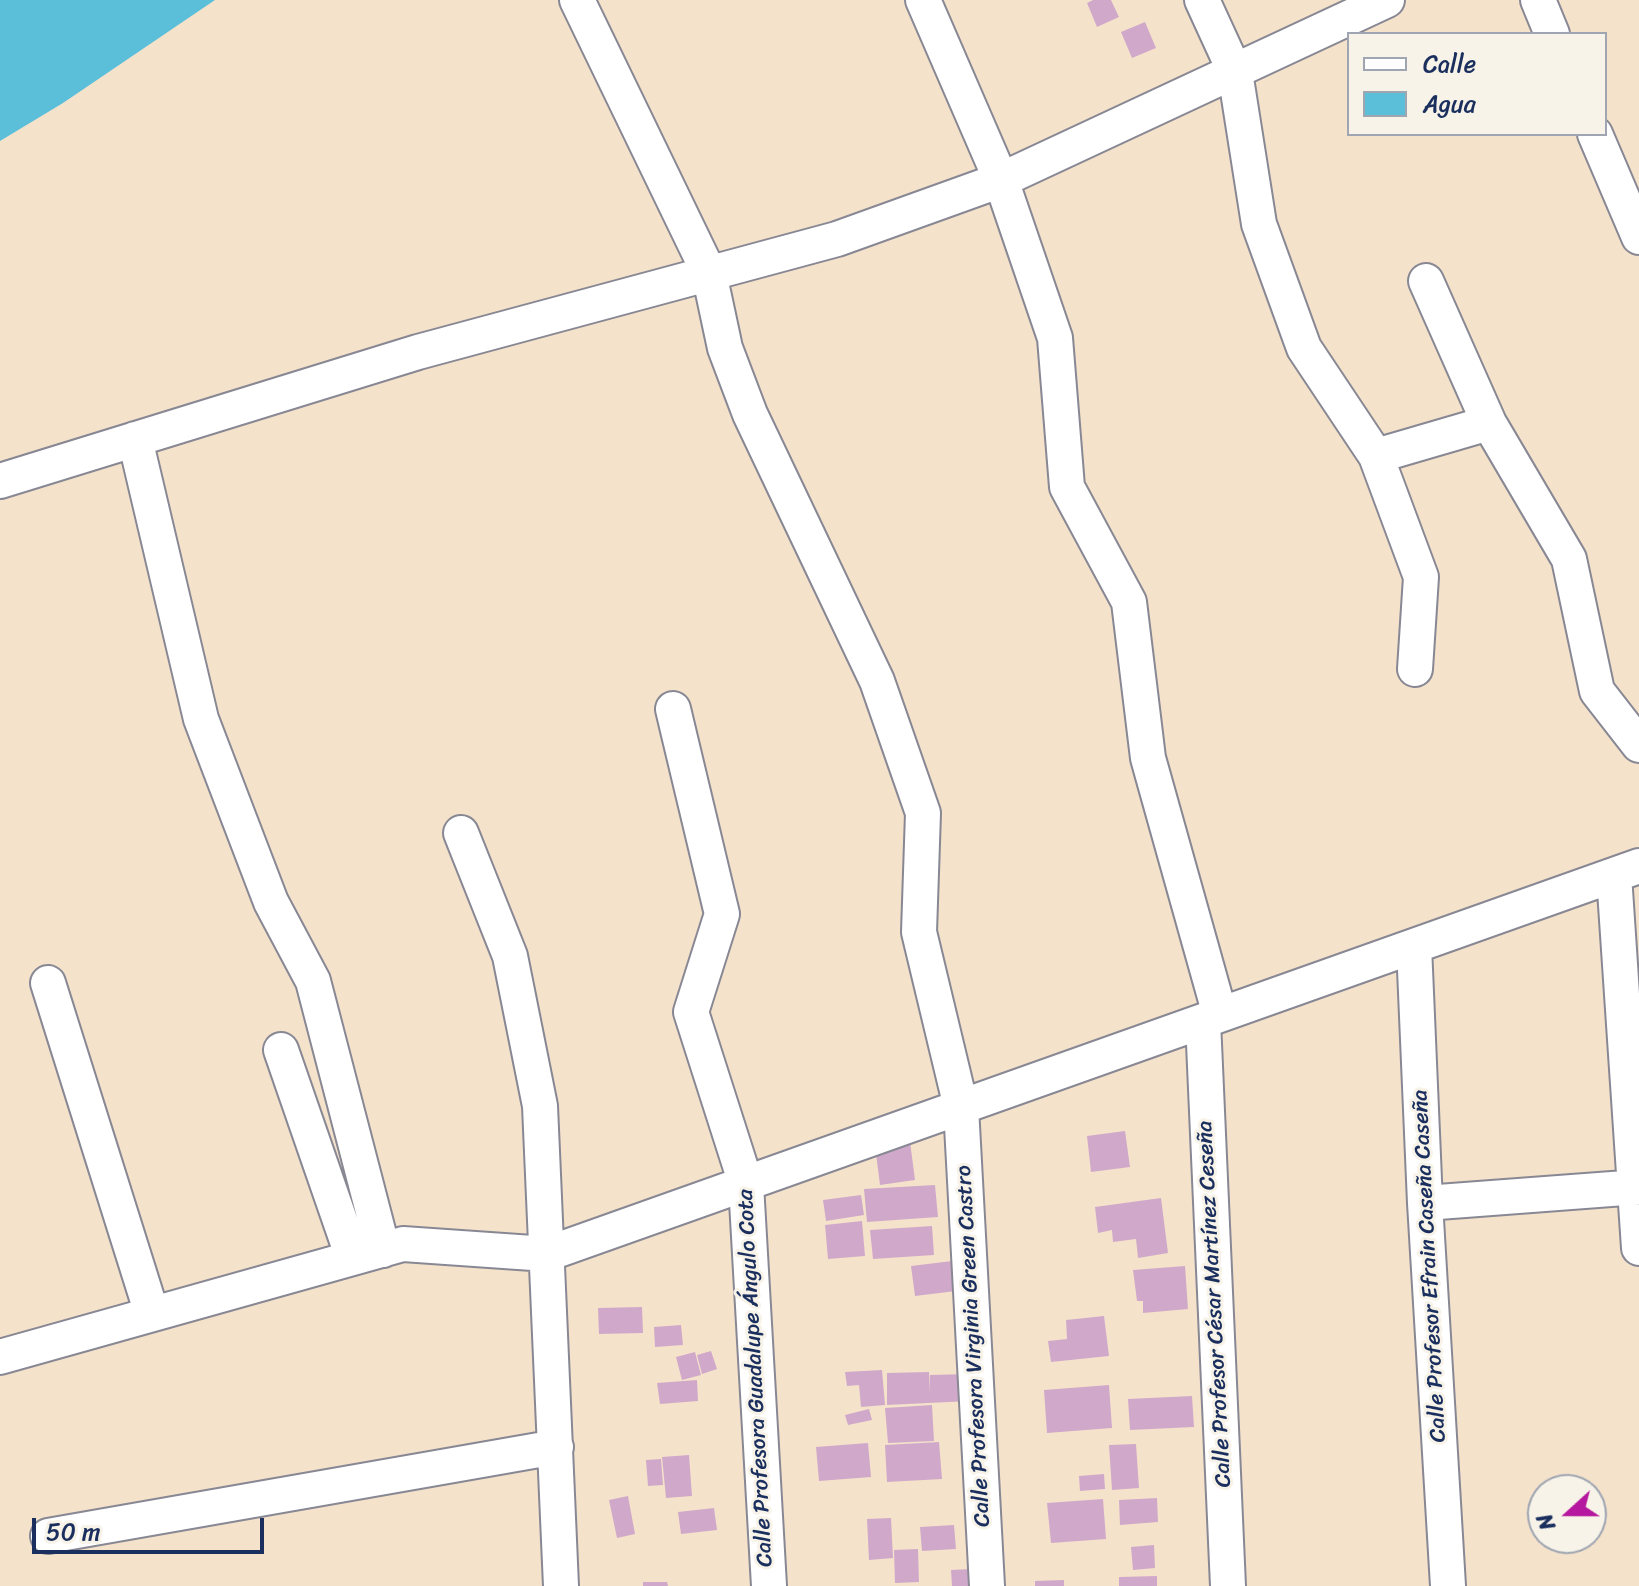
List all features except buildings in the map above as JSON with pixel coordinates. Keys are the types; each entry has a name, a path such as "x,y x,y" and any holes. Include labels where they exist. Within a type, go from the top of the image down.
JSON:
{"street":[{"name":"Calle Profesora Virginia Green Castro","path":"577,0 709,273 725,348 750,414 877,681 923,813 919,932 961,1107 987,1586"},
{"name":"Calle Profesor César Martínez Ceseña","path":"923,0 1001,180 1055,338 1067,487 1129,602 1148,758 1211,1018 1228,1586"},
{"path":"1202,0 1235,72 1259,224 1304,348 1376,456 1421,577 1415,669"},
{"path":"0,481 418,352 837,239 1001,180 1387,0"},
{"path":"1538,0 1551,32"},
{"path":"1596,136 1639,237"},
{"path":"1426,281 1489,423 1569,559 1597,691 1639,745"},
{"path":"1376,456 1489,423"},
{"path":"135,439 201,719 271,902 313,981 368,1254"},
{"name":"Calle Profesora Guadalupe Ángulo Cota","path":"673,709 722,914 691,1012 746,1184 769,1586"},
{"path":"461,833 510,956 540,1106 561,1586"},
{"path":"0,1357 403,1244 547,1254 1626,870 1639,1248"},
{"name":"Calle Profesor Efrain Caseña Caseña","path":"1414,946 1425,1203 1448,1586"},
{"path":"48,983 152,1314"},
{"path":"281,1050 368,1254"},
{"path":"1425,1203 1637,1188"},
{"path":"48,1536 556,1447"}],"water":[{"path":"0,0 215,0 63,103 0,141"}]}
